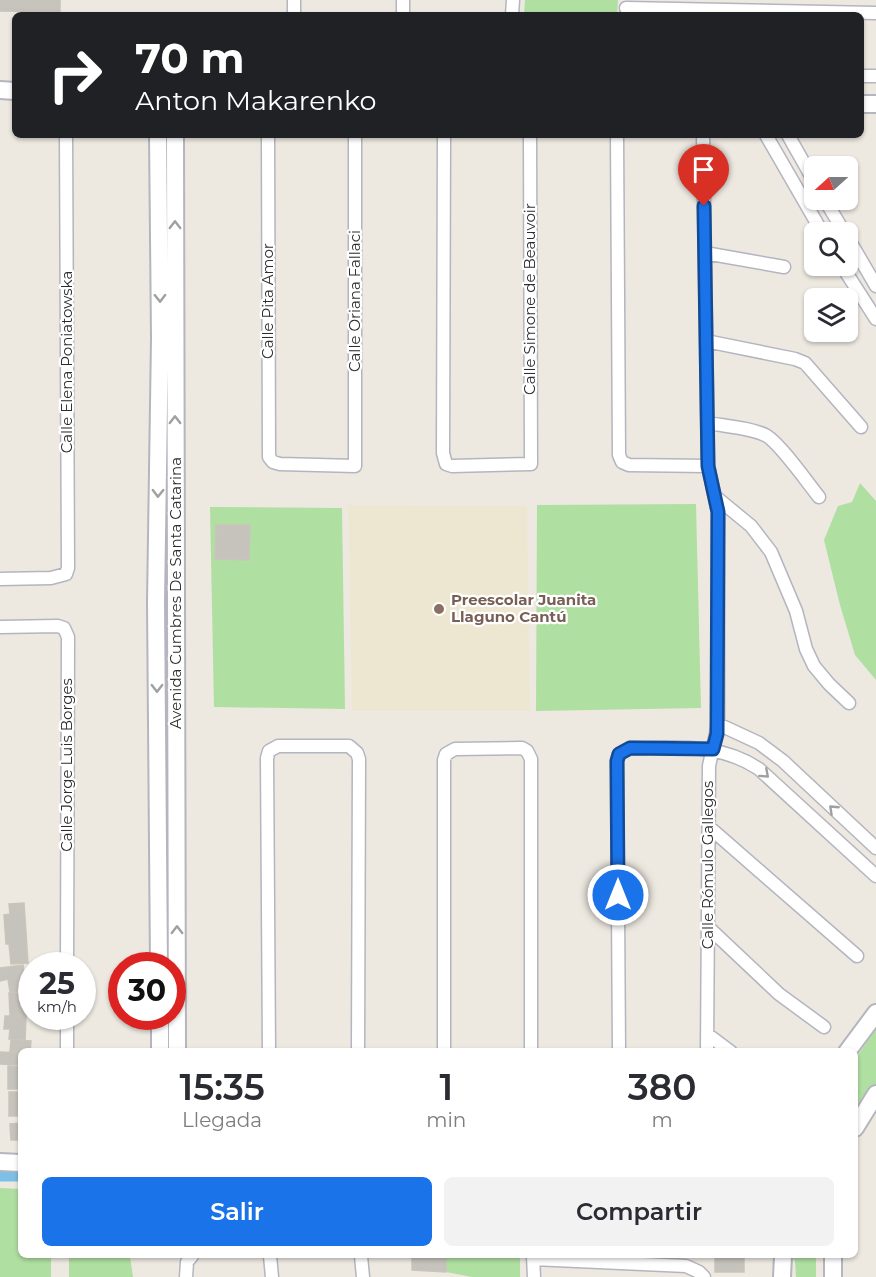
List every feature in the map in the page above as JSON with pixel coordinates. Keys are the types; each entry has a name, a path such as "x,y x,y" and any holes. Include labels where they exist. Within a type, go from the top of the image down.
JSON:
{"street":[{"path":"627,8 735,5 832,6 876,12"},
{"name":"Calle Elena Poniatowska","path":"0,579 51,578 66,574 68,568 66,138"},
{"name":"Avenida Cumbres De Santa Catarina","path":"158,138 159,952"},
{"name":"Avenida Cumbres De Santa Catarina","path":"175,138 177,1048"},
{"name":"Calle Pita Amor","path":"268,138 269,457 276,463 355,466"},
{"name":"Calle Oriana Fallaci","path":"355,138 355,466"},
{"name":"Calle Simone de Beauvoir","path":"444,138 444,460 446,464 452,466 531,464 530,138"},
{"path":"617,138 619,455 622,462 629,465 708,466"},
{"name":"Calle Rómulo Gallegos","path":"703,138 708,466 717,498 718,724 709,766 707,1048"},
{"path":"768,138 816,222"},
{"path":"790,138 804,163"},
{"path":"705,253 784,267"},
{"path":"858,255 876,286"},
{"path":"848,276 876,319"},
{"path":"706,340 805,363 861,427"},
{"path":"708,423 767,436 819,496"},
{"path":"717,498 751,526 771,552 796,610 806,649 814,666 849,703"},
{"path":"157,595 176,595"},
{"name":"Calle Jorge Luis Borges","path":"0,627 58,626 64,628 68,637 67,952"},
{"path":"718,724 759,743 783,761 876,848"},
{"path":"268,1048 267,758 269,751 278,746 349,746 357,753 359,759 358,1048"},
{"path":"444,1048 444,760 447,754 455,749 522,748 527,751 531,759 531,1048"},
{"path":"619,1048 617,761 619,754 630,748 713,749 745,759 759,769 876,876"},
{"path":"709,827 857,956"},
{"path":"708,927 779,994 824,1027"},
{"path":"850,1048 876,1013"},
{"path":"67,1030 67,1048"},
{"path":"160,1030 160,1048"},
{"path":"707,1034 726,1048"},
{"path":"858,1123 875,1096"},
{"path":"0,1162 18,1163"},
{"path":"186,1277 187,1262 190,1258"},
{"path":"270,1258 272,1277"},
{"path":"362,1258 363,1277"},
{"path":"534,1277 533,1258 686,1266 704,1277"},
{"path":"782,1277 783,1258"},
{"path":"833,1258 833,1277"},
{"path":"630,1263 630,1277"}],"shaded area":[{"name":"Preescolar Juanita Llaguno Cantú","path":"348,505 527,506 530,711 352,711"}],"green space":[{"path":"525,0 618,0 617,12 524,12"},
{"path":"860,483 876,501 876,680 855,655 824,540 838,506 852,502"},
{"path":"696,504 701,708 536,711 537,505"},
{"path":"210,507 342,508 345,709 214,707"},
{"path":"876,1029 876,1086 858,1110 858,1055"},
{"path":"0,1188 18,1189 18,1258 51,1258 51,1277 0,1277"},
{"path":"69,1258 130,1258 133,1277 69,1277"},
{"path":"446,1258 520,1258 520,1277 472,1277 446,1272"},
{"path":"792,1258 816,1258 816,1277 796,1277 795,1261"}],"building":[{"path":"0,0 60,0 60,12 0,11"},
{"path":"216,525 250,525 249,560 215,559"},
{"path":"24,903 27,952 18,952 18,964 11,964 9,944 6,944 4,915 10,914 9,904"},
{"path":"18,966 18,991 10,992 8,979 0,981 0,968"},
{"path":"9,993 18,993 18,1015 10,1015"},
{"path":"5,1016 18,1016 18,1030 25,1030 25,1040 9,1039 10,1029 4,1029"},
{"path":"11,1040 31,1041 30,1048 18,1048 18,1051 10,1051"},
{"path":"0,1052 18,1053 18,1065 0,1064"},
{"path":"8,1066 18,1067 18,1089 8,1089"},
{"path":"9,1092 18,1092 18,1116 9,1116"},
{"path":"18,1123 18,1140 11,1140 10,1124"},
{"path":"412,1258 446,1258 446,1272 412,1270"},
{"path":"715,1258 744,1258 744,1272 715,1272"}],"waterway":[{"path":"0,1174 18,1174"}],"place":[{"name":"Preescolar Juanita Llaguno Cantú","path":"439,609"}],"route":[{"path":"618,895 617,761 619,754 630,748 713,749 717,734 718,512 717,498 708,466 704,206"}]}
